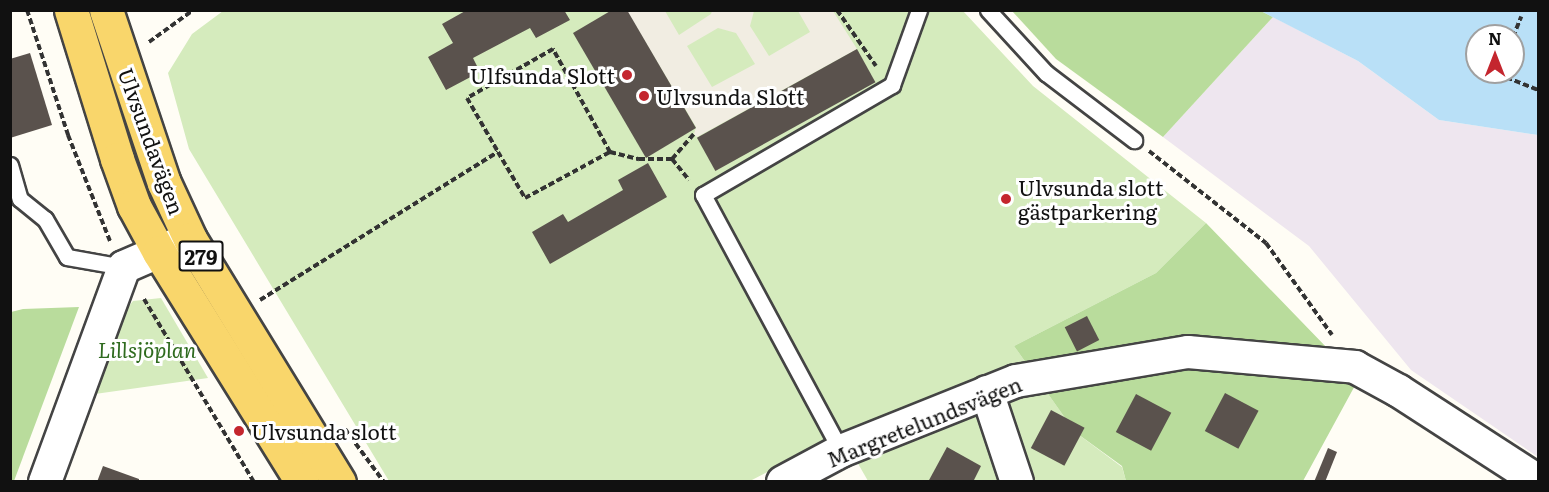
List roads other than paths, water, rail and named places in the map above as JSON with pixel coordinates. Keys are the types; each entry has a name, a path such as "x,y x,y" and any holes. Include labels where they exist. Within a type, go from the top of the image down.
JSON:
{"main road":[{"name":"Ulvsundavägen","path":"71,10 134,207 159,252 302,482"},
{"name":"Ulvsundavägen","path":"106,10 164,183 190,239 339,482"}],"street":[{"path":"45,482 124,267 190,239"},
{"name":"Margretelundsvägen","path":"783,482 841,451 1016,381 1188,352 1355,367 1399,391 1539,481"},
{"path":"987,392 1017,482"}],"lane":[{"path":"841,451 703,195 892,85 919,10"},
{"path":"988,10 1046,74 1134,140"},
{"path":"10,165 20,199 45,219 67,257 124,267"}],"water":[{"path":"1261,11 1538,11 1538,135 1439,120 1358,61"}],"place":[{"name":"Ulfsunda Slott","path":"627,75"},
{"name":"Ulvsunda Slott","path":"644,96"},
{"name":"Ulvsunda slott gästparkering","path":"1006,199"},
{"name":"Ulvsunda slott","path":"239,431"}],"park label":[{"name":"Lillsjöplan","path":"147,349"}]}
